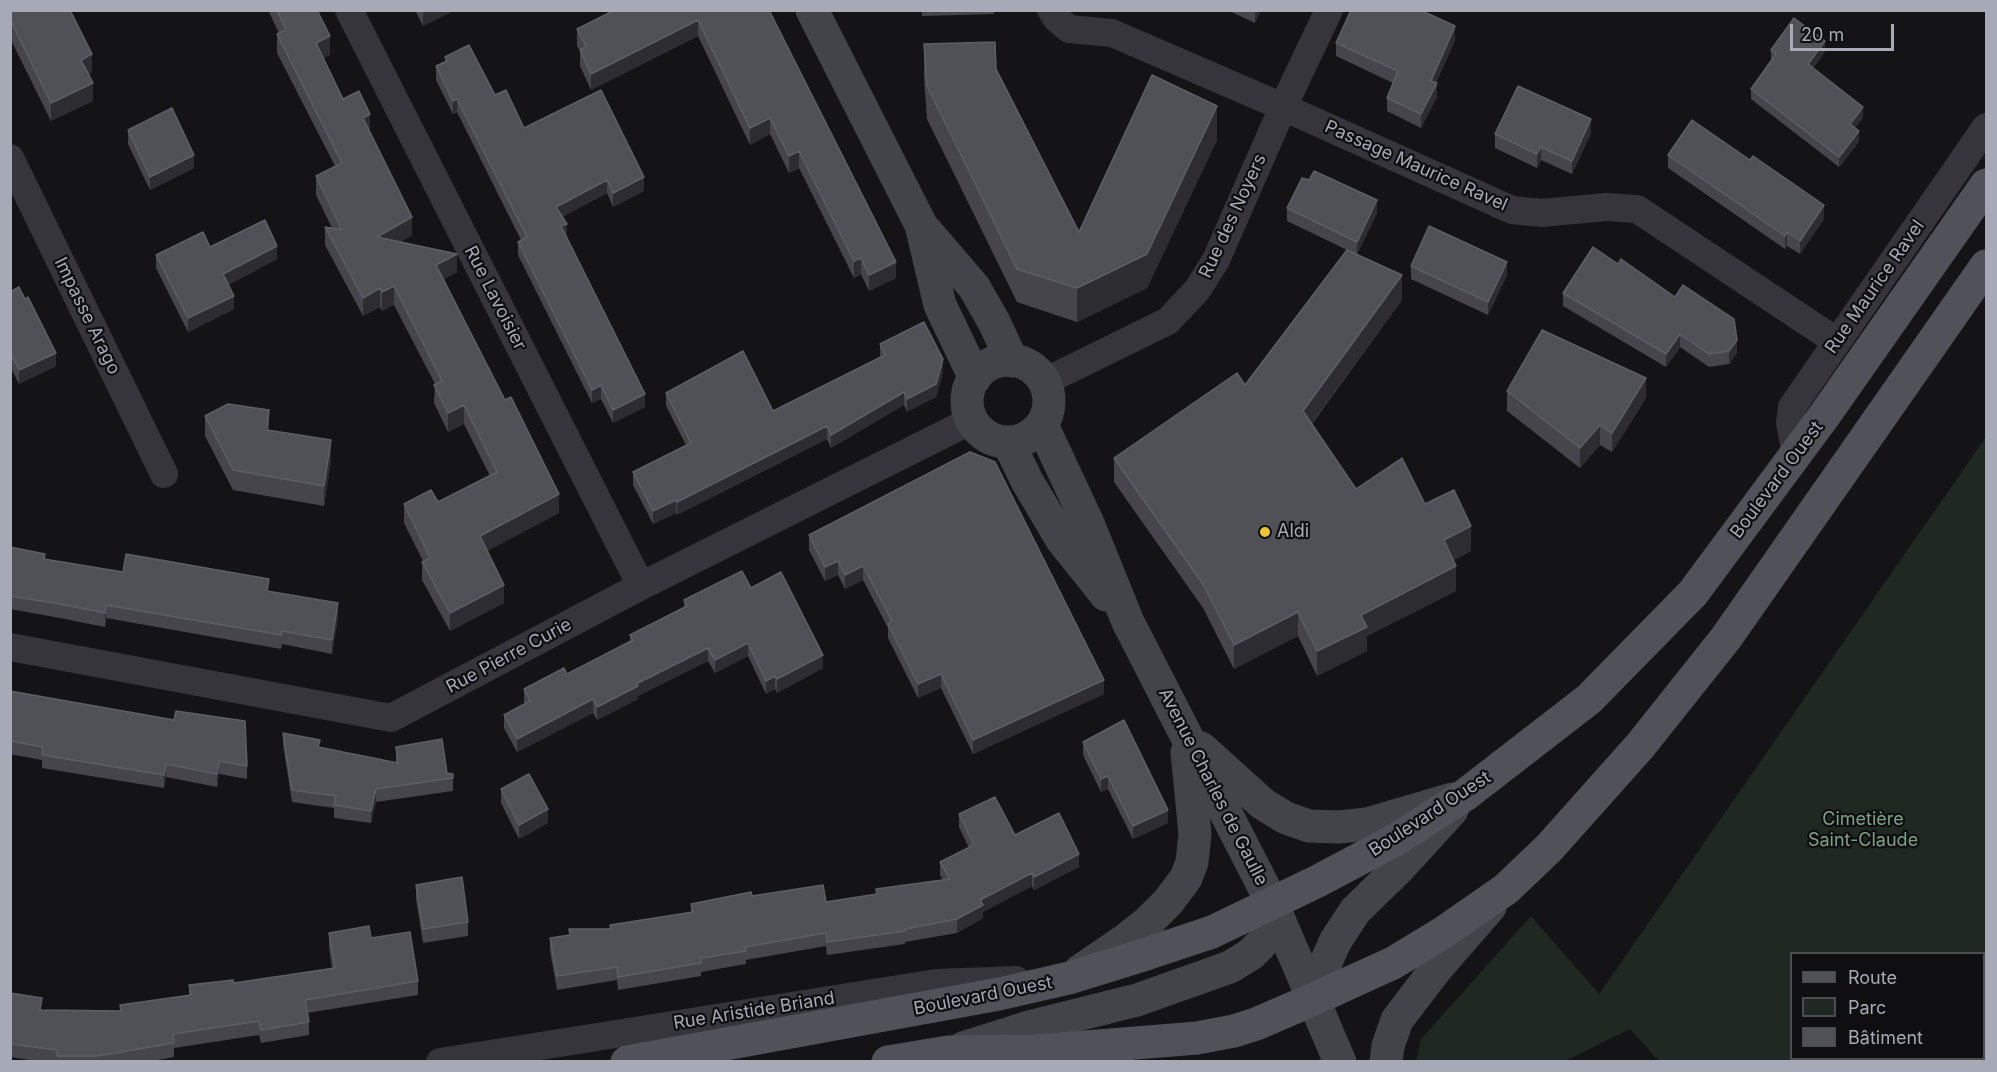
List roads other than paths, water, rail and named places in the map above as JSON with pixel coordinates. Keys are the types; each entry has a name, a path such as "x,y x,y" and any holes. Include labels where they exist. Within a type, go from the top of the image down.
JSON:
{"main road":[{"path":"812,10 921,225 940,305 975,378"},
{"name":"Boulevard Ouest","path":"627,1062 999,994 1069,978 1212,932 1397,839 1465,795 1588,699 1694,593 1796,455 1986,185"},
{"path":"921,225 974,287 1012,361"},
{"path":"1386,1062 1388,1046 1397,1020 1436,969 1506,889 1549,848 1640,746 1719,647 1986,266"},
{"path":"1012,361 1031,368 1044,382 1049,404 1042,425 1027,438 1008,442 987,436 972,420 968,410 970,388 982,370 991,364 1012,361"},
{"name":"Avenue Charles de Gaulle","path":"1042,425 1087,521 1128,622 1272,903 1340,1062"},
{"name":"Avenue Charles de Gaulle","path":"1008,442 1062,540 1128,622"},
{"path":"1185,733 1263,804 1286,818 1309,826 1339,827 1367,824 1465,795"},
{"path":"1069,978 1148,922 1168,902 1185,878 1192,862 1195,834 1185,733"},
{"path":"1314,999 1322,970 1336,940 1355,911 1465,795"},
{"path":"948,1052 1037,1051 1197,1038 1234,1031 1256,1024 1393,963 1444,932 1506,889"},
{"path":"888,1062 948,1052 1029,1027 1137,1000 1230,967 1251,954 1262,943 1270,925 1272,903"}],"street":[{"name":"Rue Lavoisier","path":"349,10 641,586"},
{"name":"Passage Maurice Ravel","path":"1052,10 1057,19 1069,29 1113,33 1512,210 1542,213 1606,207 1637,209 1836,341"},
{"name":"Rue des Noyers","path":"1044,382 1168,321 1197,290 1216,260 1283,107 1329,10"},
{"name":"Rue Maurice Ravel","path":"1796,455 1790,423 1792,407 1986,127"},
{"name":"Impasse Arago","path":"10,158 164,474"},
{"name":"Rue Pierre Curie","path":"10,647 391,718 641,586 972,420"},
{"name":"Rue Aristide Briand","path":"440,1062 936,983 1069,978"}],"place":[{"name":"Aldi","path":"1265,532"}],"park label":[{"name":"Cimetière Saint-Claude","path":"1863,830"}]}
